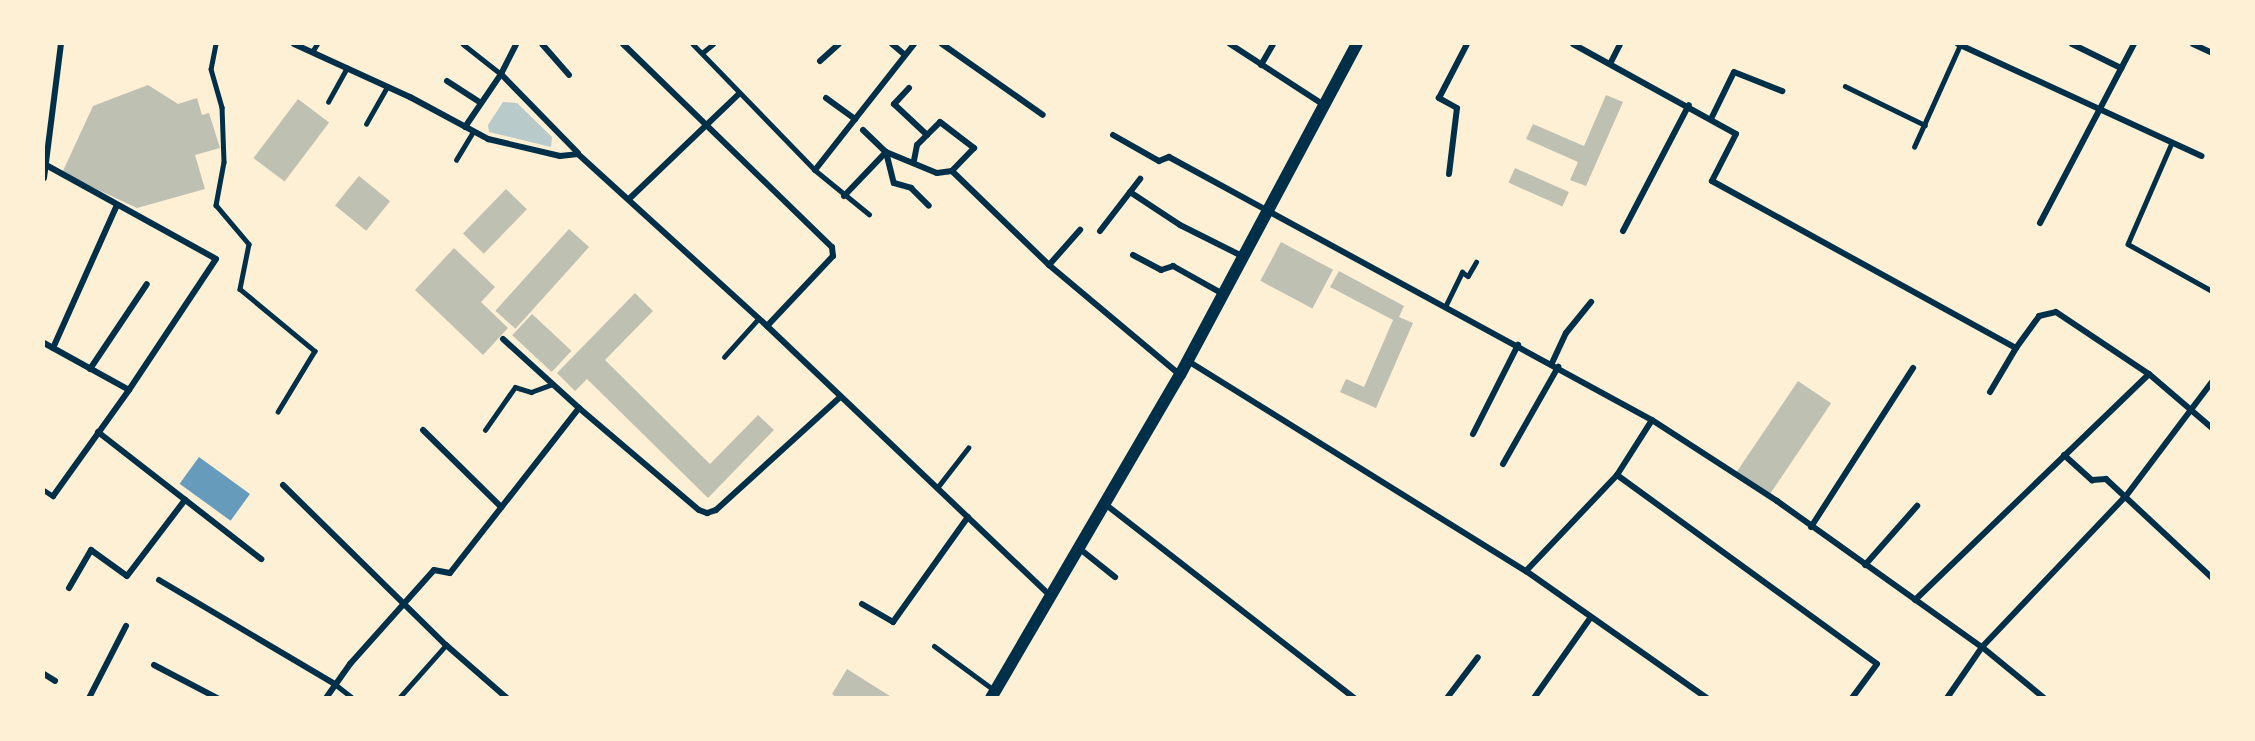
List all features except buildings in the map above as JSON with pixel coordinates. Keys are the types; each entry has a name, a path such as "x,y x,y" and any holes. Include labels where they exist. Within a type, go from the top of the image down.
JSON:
{"main road":[{"path":"997,695 1188,361 1357,44"}],"street":[{"path":"44,178 61,44"},
{"path":"294,44 387,87 488,139 560,156 578,154"},
{"path":"465,128 501,74 516,44"},
{"path":"542,44 569,75"},
{"path":"623,44 707,123 835,251 767,326"},
{"path":"820,62 838,44"},
{"path":"892,44 905,55"},
{"path":"814,170 914,44"},
{"path":"942,44 1043,115"},
{"path":"1230,44 1324,105"},
{"path":"1261,65 1273,44"},
{"path":"1449,174 1457,108 1438,98 1467,44"},
{"path":"1573,44 1689,105 1736,134 1712,181 2016,348"},
{"path":"1611,62 1620,44"},
{"path":"1959,44 2100,107 2202,156"},
{"path":"2072,44 2121,68"},
{"path":"2040,222 2134,44"},
{"path":"2193,44 2211,53"},
{"path":"1711,118 1734,72 1782,91"},
{"path":"501,74 578,154 759,318 1052,597"},
{"path":"447,81 481,103"},
{"path":"909,88 894,104 927,135"},
{"path":"629,199 738,95"},
{"path":"826,98 855,119"},
{"path":"1623,231 1689,105"},
{"path":"863,130 886,152 914,161 937,173 952,171 974,148 940,122 917,145 914,161"},
{"path":"1113,135 1159,161 1168,157 1268,209 1652,420 1915,600 1982,648 2044,698"},
{"path":"844,196 886,152"},
{"path":"886,152 894,183 910,188 929,206"},
{"path":"45,165 216,259 129,390 53,496"},
{"path":"952,171 1049,266 1180,375"},
{"path":"1100,231 1140,179"},
{"path":"1130,192 1180,225 1245,257"},
{"path":"53,348 117,205"},
{"path":"1049,266 1080,230"},
{"path":"1133,255 1161,270 1173,266 1223,294"},
{"path":"90,369 147,284"},
{"path":"1503,464 1555,365 1566,333 1591,302"},
{"path":"1990,392 2016,348 2039,316 2056,312 2149,374 2211,428"},
{"path":"503,339 579,408 699,510 707,513 716,510 840,397"},
{"path":"44,343 129,390"},
{"path":"1473,434 1518,345"},
{"path":"1188,361 1526,571 1707,698"},
{"path":"1811,527 1913,368"},
{"path":"1915,600 2149,374"},
{"path":"1947,698 1982,648 2126,496 2193,410 2211,382"},
{"path":"326,698 335,684 404,602 434,570 450,573 579,408"},
{"path":"1526,571 1617,475 1652,420"},
{"path":"423,430 501,507"},
{"path":"98,432 261,559"},
{"path":"2064,455 2091,480 2106,479 2211,578"},
{"path":"1617,475 1877,664 1852,698"},
{"path":"283,485 447,645 507,698"},
{"path":"69,588 91,550 127,576 185,500"},
{"path":"1105,504 1354,698"},
{"path":"1865,565 1917,506"},
{"path":"862,604 893,622 968,517"},
{"path":"1080,549 1115,577"},
{"path":"159,580 335,684"},
{"path":"1534,698 1591,617"},
{"path":"88,698 126,626"},
{"path":"934,646 997,695"},
{"path":"1447,698 1478,657"},
{"path":"154,665 217,698"},
{"path":"44,674 56,681"}],"lane":[{"path":"216,44 211,69 222,107 224,162 216,205 249,244 240,289 315,351 278,412"},
{"path":"312,52 317,44"},
{"path":"463,44 501,74"},
{"path":"693,44 738,95 814,170 869,214"},
{"path":"702,53 713,44"},
{"path":"1914,147 1959,44"},
{"path":"328,102 347,68"},
{"path":"1845,86 1925,124"},
{"path":"366,124 387,87"},
{"path":"456,160 473,132"},
{"path":"2172,143 2128,244 2211,291"},
{"path":"1445,307 1462,272 1468,276 1476,262"},
{"path":"724,357 759,318"},
{"path":"485,430 515,387 531,392 553,384"},
{"path":"937,488 968,448"},
{"path":"44,490 53,496"},
{"path":"399,698 447,645"},
{"path":"335,684 353,698"}],"shaded area":[{"path":"503,102 517,103 552,137 551,147 489,132 488,125"}],"water":[{"path":"199,457 250,494 231,521 180,484"}]}
